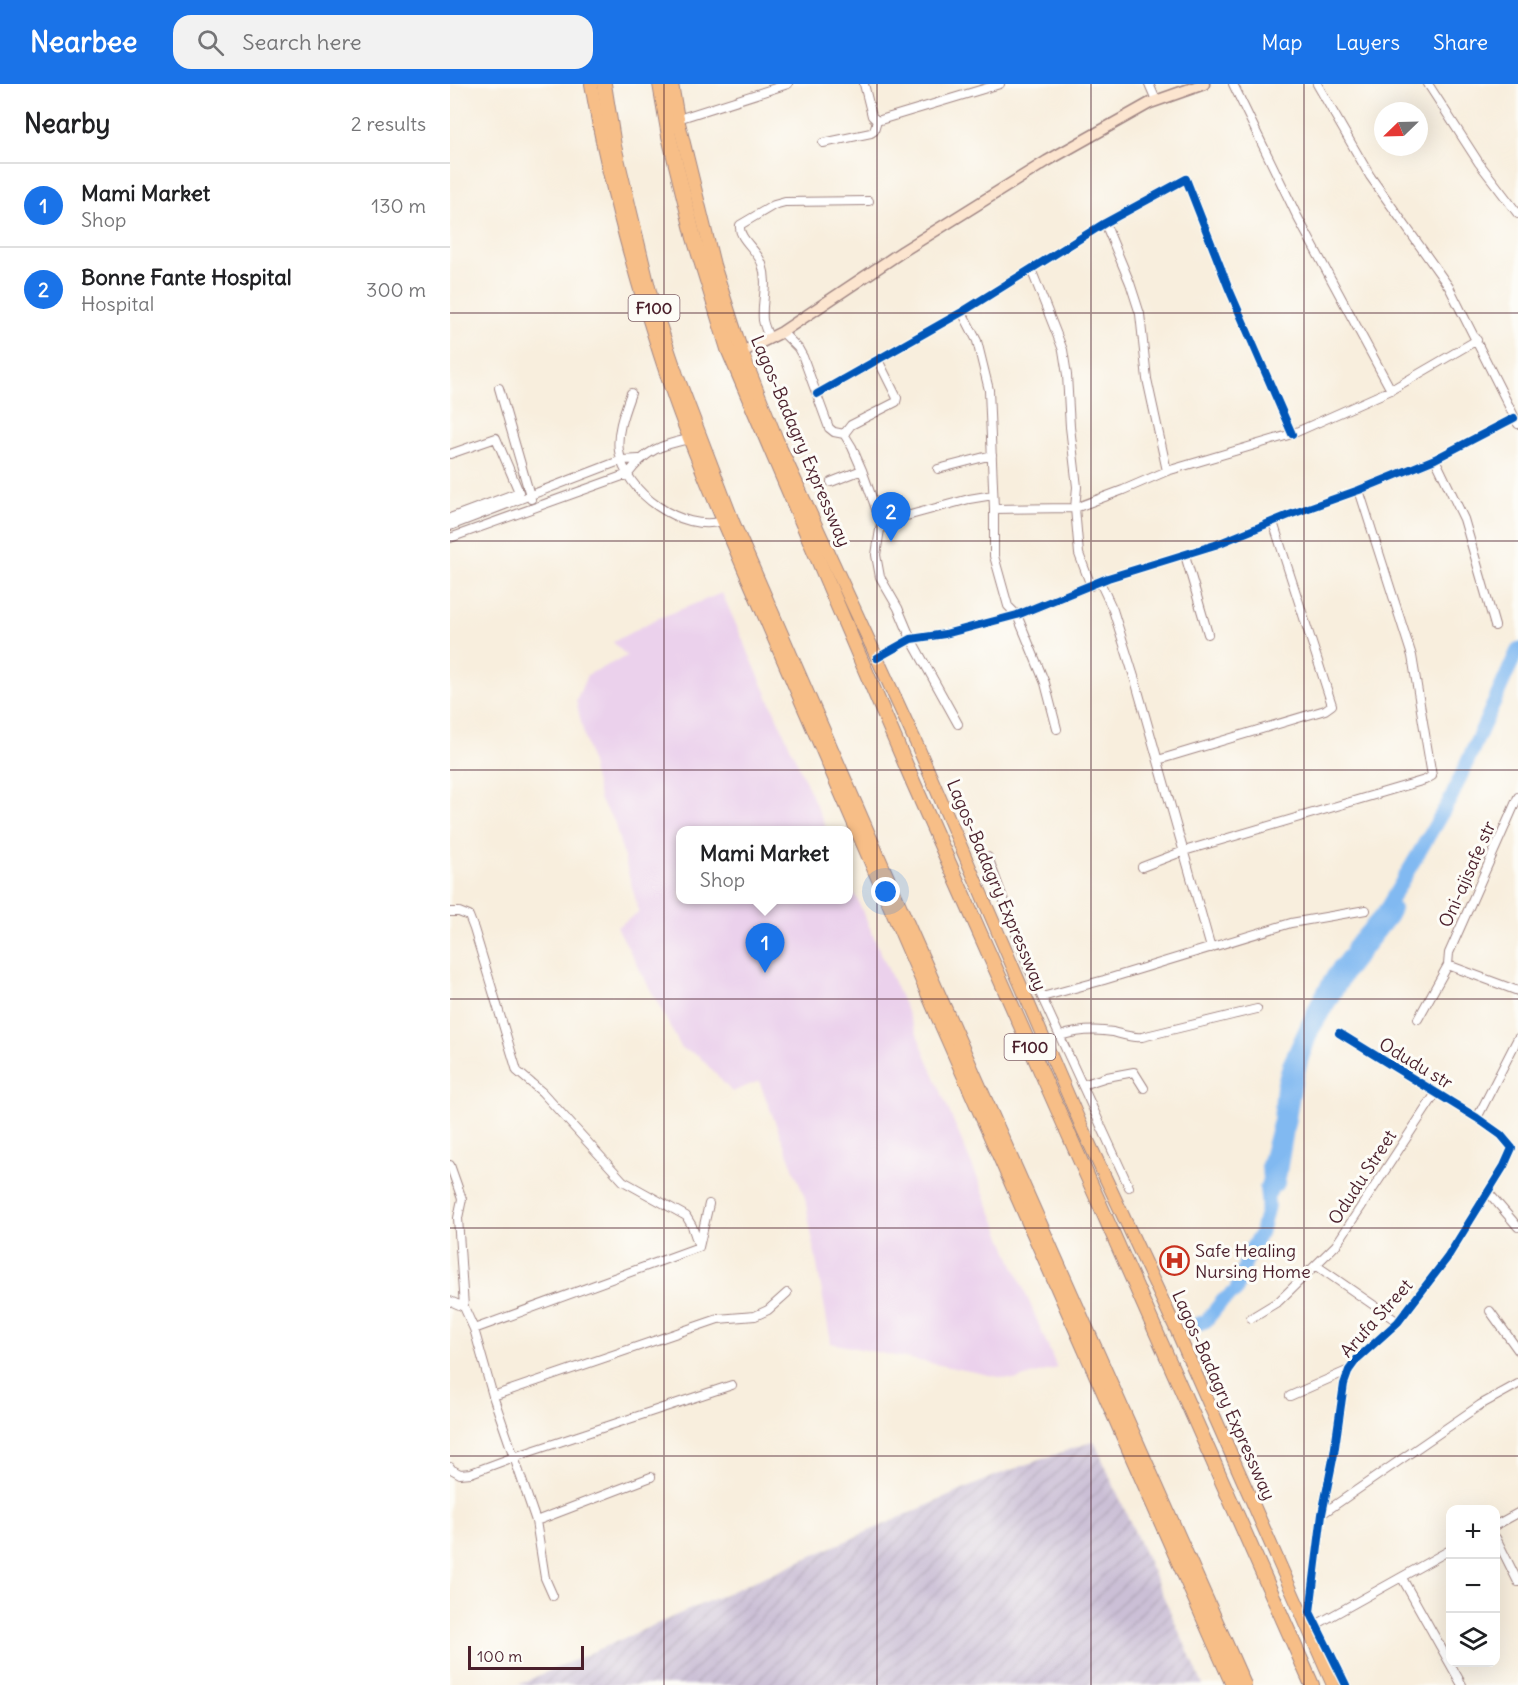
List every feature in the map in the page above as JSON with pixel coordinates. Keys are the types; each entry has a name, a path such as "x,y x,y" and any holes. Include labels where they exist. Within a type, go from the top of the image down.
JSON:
{"highway":[{"name":"F100","path":"604,84 614,146 652,304 728,523 1244,1685"},
{"name":"Lagos-Badagry Expressway","path":"660,84 669,136 694,238 728,349 914,784 1312,1685"},
{"path":"753,407 789,481 805,504"}],"main road":[{"path":"591,84 613,189 641,293 689,439 728,523 939,1021 1232,1685"},
{"name":"Lagos-Badagry Expressway","path":"672,84 678,119 714,265 742,352 805,504 918,747 1084,1131 1312,1627 1333,1685"}],"street":[{"path":"678,119 788,84"},
{"path":"864,84 872,116 877,121"},
{"path":"877,121 1000,84"},
{"path":"1149,84 1156,100"},
{"path":"742,352 782,332 887,261 1057,156 1156,100 1204,84"},
{"path":"1233,84 1298,218 1391,390"},
{"path":"877,658 911,639 945,634 1017,615 1100,582 1215,545 1436,459 1516,421 1449,287 1370,176 1317,84"},
{"path":"1428,84 1479,163 1518,214"},
{"path":"823,143 871,133 877,121"},
{"path":"817,394 962,312 1106,223 1183,180 1188,181 1229,289 1292,434"},
{"path":"769,338 763,322 766,281 761,262 752,245 743,239 739,231 740,225 774,205 785,202 869,201"},
{"path":"1106,223 1140,314 1147,379 1167,471"},
{"path":"1031,269 1063,350 1077,487 1075,508 1079,554 1091,586"},
{"path":"962,312 977,341 991,408 994,556 1008,606 1017,615 1045,682 1057,729"},
{"path":"782,332 798,348 829,428 834,432 844,434 852,447 881,523 876,555 877,568 884,587 898,608 911,639 958,724"},
{"path":"994,509 1075,508 1167,471 1292,434 1391,390 1477,340"},
{"path":"844,434 851,425 896,402 897,398 878,360"},
{"path":"499,388 534,507"},
{"path":"631,393 620,430 619,450 628,474 649,500 679,518 713,524 728,523"},
{"path":"450,454 496,438 519,492 450,518"},
{"path":"450,538 628,474 639,459 661,446 689,439"},
{"path":"938,469 992,455"},
{"path":"450,526 622,460 639,459"},
{"path":"1436,459 1464,519 1495,626"},
{"path":"831,482 862,470"},
{"path":"1142,867 1184,851 1425,780 1432,776 1412,656 1359,490"},
{"path":"881,523 969,499 993,495"},
{"path":"1158,760 1326,710 1332,705 1273,522"},
{"path":"1185,555 1208,634"},
{"path":"1100,582 1113,610 1211,948"},
{"name":"Oni-ajisafe str","path":"1418,1018 1448,965 1449,953 1518,797"},
{"path":"988,857 1028,967 1129,1187"},
{"path":"1042,997 1292,923 1366,910"},
{"path":"450,912 459,912 468,916 474,929 517,1071 542,1092 623,1181 686,1216 699,1247"},
{"path":"1448,965 1518,991"},
{"path":"1060,1036 1078,1030 1095,1030 1133,1038 1142,1037 1220,1020 1257,1009"},
{"name":"Odudu str","path":"1339,1033 1477,1118"},
{"path":"1477,1118 1518,1038"},
{"path":"1082,1085 1134,1072 1144,1088"},
{"name":"Odudu Street","path":"1251,1318 1279,1301 1336,1245 1437,1093"},
{"name":"Arufa Street","path":"1312,1627 1310,1612 1322,1514 1334,1454 1344,1384 1349,1370 1357,1359 1398,1322 1447,1258 1515,1146 1477,1118"},
{"path":"450,1165 462,1199 458,1218 464,1307 474,1329 493,1396 536,1521 545,1578 553,1596"},
{"path":"1488,1192 1518,1227"},
{"path":"699,1247 709,1204"},
{"path":"474,1329 699,1247"},
{"path":"1317,1266 1398,1322"},
{"path":"493,1396 718,1319 755,1316 768,1310 787,1293"},
{"path":"450,1300 464,1307"},
{"path":"1490,1311 1518,1350"},
{"path":"1290,1396 1349,1370"},
{"path":"1322,1514 1480,1405 1518,1384"},
{"path":"450,1467 451,1470 460,1474 471,1473 732,1385"},
{"path":"536,1521 651,1477"},
{"path":"1500,1523 1518,1513"},
{"path":"1500,1546 1518,1582"},
{"path":"1347,1685 1312,1627 1446,1552"},
{"path":"1402,1578 1461,1685"}],"shaded area":[{"path":"722,593 825,826 676,826 676,904 853,904 853,890 916,1032 1057,1368 1014,1380 831,1343 805,1198 759,1081 732,1092 698,1055 682,1049 617,927 639,912 614,821 600,801 576,701 587,675 627,656 613,642 654,620"},
{"path":"1094,1441 1203,1685 517,1685 997,1475"}],"waterway":[{"path":"1195,1325 1206,1321 1222,1301 1236,1291 1249,1252 1261,1233 1268,1205 1266,1188 1269,1180 1268,1165 1280,1120 1283,1087 1289,1065 1320,998 1334,974 1347,957 1351,956 1353,947 1384,912 1451,798 1518,649"},
{"path":"1270,1192 1269,1190 1278,1183 1295,1082 1312,1031 1348,971 1394,909"}],"cycle path":[{"path":"817,394 962,312 1105,223 1186,179 1229,289 1292,434"},
{"path":"877,658 911,639 945,634 1017,615 1108,578 1215,545 1435,459 1514,418"},
{"path":"1339,1033 1477,1118 1501,1135 1512,1148 1504,1166 1447,1258 1398,1322 1357,1359 1349,1370 1344,1384 1334,1454 1322,1514 1310,1612 1346,1685"}],"place":[{"name":"Bonne Fante Hospital","path":"891,542"},
{"name":"Mami Market","path":"765,973"},
{"name":"Safe Healing Nursing Home","path":"1174,1260"}]}
